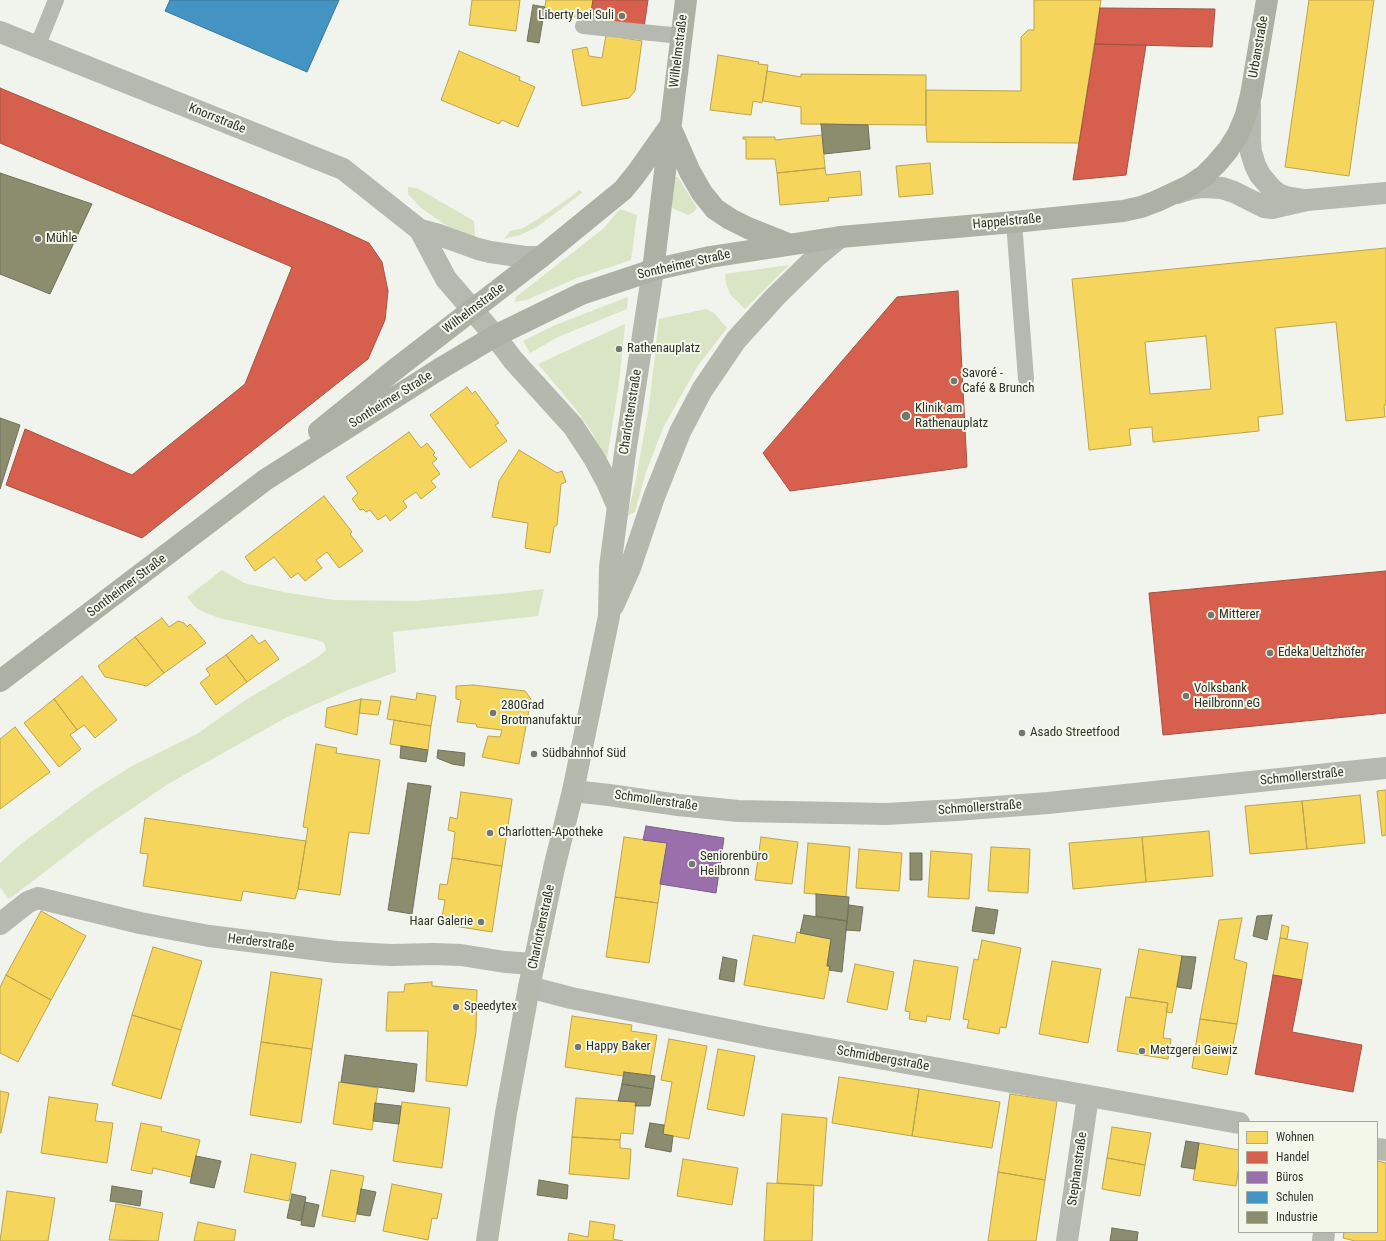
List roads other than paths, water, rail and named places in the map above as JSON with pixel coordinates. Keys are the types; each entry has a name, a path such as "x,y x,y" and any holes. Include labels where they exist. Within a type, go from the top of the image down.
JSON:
{"main road":[{"name":"Wilhelmstraße","path":"653,270 686,0"},
{"name":"Urbanstraße","path":"1251,94 1267,0"},
{"name":"Happelstraße","path":"840,237 1014,222 1141,207 1172,194 1204,176 1228,150 1238,134 1246,115 1251,94"},
{"name":"Wilhelmstraße","path":"265,480 317,433 393,371 541,257 623,190 670,126"},
{"path":"670,126 690,172 702,193 715,209 748,228 789,244"},
{"name":"Sontheimer Straße","path":"0,681 265,480 494,336 581,294 653,270 710,257 840,237"},
{"name":"Charlottenstraße","path":"609,616 630,568 654,497 680,432 702,390 736,340 775,297 817,256 840,237"},
{"name":"Charlottenstraße","path":"487,1241 506,1113 529,987 554,868 573,791 609,616 610,567 619,508 625,453 653,270"},
{"path":"494,336 513,360 573,426 594,458 619,508"}],"street":[{"name":"Knorrstraße","path":"0,32 343,169 420,230 490,252 526,257 541,257"},
{"name":"Happelstraße","path":"1251,94 1249,119 1250,141 1253,158 1260,175 1278,194 1297,200 1307,200 1386,193"},
{"name":"Happelstraße","path":"1172,194 1190,189 1212,187 1234,192 1264,207 1272,208 1307,200"},
{"name":"Knorrstraße","path":"420,230 446,279 494,336"},
{"name":"Schmollerstraße","path":"573,791 678,805 738,811 894,813 1048,803 1386,768"},
{"name":"Herderstraße","path":"0,924 28,902 38,898 140,923 209,936 336,952 391,955 461,955 505,962 534,964"},
{"name":"Schmidbergstraße","path":"529,987 571,998 768,1038 1238,1123"},
{"name":"Stephanstraße","path":"1067,1241 1088,1096"}],"lane":[{"path":"37,47 56,0"},
{"path":"583,26 681,36"},
{"path":"1014,222 1026,379"}],"place":[{"name":"Liberty bei Suli","path":"622,16"},
{"name":"Mühle","path":"38,239"},
{"name":"Rathenauplatz","path":"619,349"},
{"name":"Savoré - Café & Brunch","path":"954,381"},
{"name":"Klinik am Rathenauplatz","path":"906,416"},
{"name":"Mitterer","path":"1211,615"},
{"name":"Edeka Ueltzhöfer","path":"1270,653"},
{"name":"Volksbank Heilbronn eG","path":"1186,696"},
{"name":"280Grad Brotmanufaktur","path":"493,713"},
{"name":"Asado Streetfood","path":"1022,733"},
{"name":"Südbahnhof Süd","path":"534,754"},
{"name":"Charlotten-Apotheke","path":"490,833"},
{"name":"Seniorenbüro Heilbronn","path":"692,864"},
{"name":"Haar Galerie","path":"481,922"},
{"name":"Speedytex","path":"456,1007"},
{"name":"Happy Baker","path":"578,1047"},
{"name":"Metzgerei Geiwiz","path":"1142,1051"}]}
